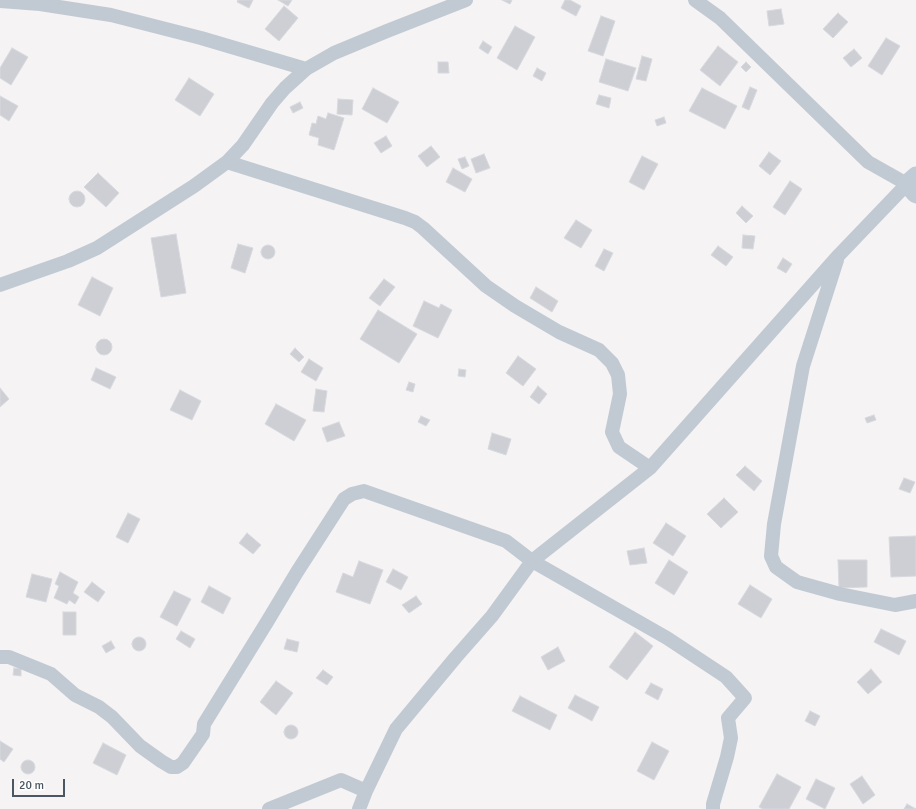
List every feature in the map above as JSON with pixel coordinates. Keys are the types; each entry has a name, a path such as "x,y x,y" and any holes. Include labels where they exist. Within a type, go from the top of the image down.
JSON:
{"street":[{"path":"0,285 68,261 97,248 194,186 227,162 243,145 272,103 285,88 306,69 334,53 466,0"},
{"path":"359,809 366,791 396,729 492,616 532,561 650,468 839,255 913,185 868,162 720,18 695,0"},
{"path":"0,1 40,4 111,15 201,38 306,69"},
{"path":"227,162 415,222 491,290 514,306 559,332 599,350 612,364 618,375 620,394 612,432 618,447 650,468"},
{"path":"839,255 803,366 774,524 771,556 776,567 797,582 840,594 895,605 916,601"},
{"path":"0,657 9,657 51,674 75,695 99,707 112,717 140,746 171,767 177,767 183,763 203,734 204,724 297,572 344,499 352,494 364,491 506,541 532,561 667,638 726,677 745,698 728,718 731,738 713,804 713,809"},
{"path":"269,809 341,780 366,791"}],"building":[{"path":"238,0 253,0 249,8 237,2"},
{"path":"278,0 292,0 288,6"},
{"path":"502,0 512,0 510,4"},
{"path":"565,0 570,0 581,6 576,16 561,8"},
{"path":"284,6 298,18 279,41 265,29"},
{"path":"781,9 784,24 769,26 767,11"},
{"path":"838,13 848,22 833,38 823,29"},
{"path":"601,16 615,21 603,56 588,51"},
{"path":"515,26 535,37 517,70 497,58"},
{"path":"886,38 900,46 882,75 868,66"},
{"path":"483,41 492,47 488,54 479,48"},
{"path":"718,46 738,62 720,86 700,70"},
{"path":"12,48 28,57 11,85 0,78 0,68"},
{"path":"854,49 862,58 851,67 843,58"},
{"path":"642,56 652,59 646,81 636,79"},
{"path":"606,59 636,68 628,91 599,82"},
{"path":"438,62 448,62 449,73 438,73"},
{"path":"746,62 751,67 746,72 741,67"},
{"path":"537,68 546,73 542,81 533,76"},
{"path":"189,78 214,94 200,116 175,100"},
{"path":"750,87 757,90 749,110 742,107"},
{"path":"373,88 399,102 387,123 362,109"},
{"path":"702,88 737,106 725,129 689,111"},
{"path":"599,95 611,98 609,108 596,104"},
{"path":"0,96 18,106 9,121 0,115"},
{"path":"338,99 353,100 352,115 337,114"},
{"path":"300,102 303,108 293,113 290,107"},
{"path":"328,113 344,118 334,150 318,145 319,138 309,135 312,123 316,124 318,116 326,119"},
{"path":"664,117 666,123 657,126 655,120"},
{"path":"386,136 392,146 381,153 374,143"},
{"path":"431,146 440,157 427,167 418,156"},
{"path":"769,152 781,161 770,175 759,166"},
{"path":"484,154 490,168 476,173 471,159"},
{"path":"642,156 658,164 644,190 629,182"},
{"path":"465,157 469,166 462,169 458,159"},
{"path":"453,168 472,179 465,192 446,182"},
{"path":"98,173 119,193 106,207 84,187"},
{"path":"790,181 802,189 785,215 773,207"},
{"path":"74,191 80,191 85,196 83,205 80,207 74,207 69,202 69,196"},
{"path":"742,206 753,216 746,223 736,213"},
{"path":"576,220 592,230 581,248 564,238"},
{"path":"176,234 186,293 161,297 151,238"},
{"path":"743,235 755,236 753,249 742,248"},
{"path":"238,244 253,248 245,273 231,268"},
{"path":"265,245 271,245 275,249 275,255 271,259 265,259 261,255 261,249"},
{"path":"718,246 733,257 726,266 711,255"},
{"path":"604,249 613,253 604,271 595,266"},
{"path":"783,258 792,264 786,273 777,268"},
{"path":"92,277 113,288 100,316 78,305"},
{"path":"384,279 395,287 380,306 369,298"},
{"path":"536,287 558,301 552,312 530,298"},
{"path":"424,301 439,308 441,304 452,310 438,338 413,326"},
{"path":"378,310 417,334 399,363 360,339"},
{"path":"101,339 107,339 112,344 110,353 107,355 101,355 96,350 96,344"},
{"path":"295,348 304,357 299,362 290,354"},
{"path":"518,356 536,369 523,386 506,373"},
{"path":"309,359 323,368 316,381 301,372"},
{"path":"96,368 116,377 110,389 91,380"},
{"path":"459,369 466,370 465,377 458,376"},
{"path":"409,382 415,384 413,392 406,390"},
{"path":"538,386 547,394 539,404 530,397"},
{"path":"0,388 9,399 0,407"},
{"path":"316,389 327,391 324,412 313,411"},
{"path":"180,390 201,401 192,420 170,410"},
{"path":"276,404 306,420 294,441 265,424"},
{"path":"874,415 876,420 867,423 865,418"},
{"path":"421,416 430,420 426,426 418,422"},
{"path":"339,422 345,436 327,442 322,428"},
{"path":"492,433 511,439 506,455 488,449"},
{"path":"745,466 762,481 754,491 736,475"},
{"path":"904,478 915,482 910,493 899,489"},
{"path":"724,498 738,512 721,528 707,514"},
{"path":"128,513 140,519 128,543 116,537"},
{"path":"666,523 686,536 673,556 653,543"},
{"path":"247,533 261,545 253,554 239,543"},
{"path":"916,536 916,576 891,577 889,537"},
{"path":"644,548 647,563 630,565 627,551"},
{"path":"669,560 688,572 674,595 655,583"},
{"path":"838,560 867,560 867,587 839,588"},
{"path":"359,561 383,570 370,604 336,592 343,573 353,577"},
{"path":"393,569 408,577 401,590 386,582"},
{"path":"60,572 78,582 73,593 79,597 75,604 69,600 67,604 54,598 59,586 55,584"},
{"path":"32,574 52,579 46,602 26,597"},
{"path":"92,582 105,592 98,602 84,592"},
{"path":"750,585 772,599 761,618 738,604"},
{"path":"209,586 231,598 223,614 201,602"},
{"path":"174,591 191,599 177,626 160,617"},
{"path":"416,596 422,604 409,613 402,605"},
{"path":"63,612 76,612 76,635 63,635"},
{"path":"881,629 906,641 899,655 874,642"},
{"path":"181,631 195,639 190,648 176,639"},
{"path":"635,632 653,646 627,680 609,667"},
{"path":"139,637 144,639 146,644 144,649 139,651 134,649 132,644 134,639"},
{"path":"287,639 299,642 297,652 284,649"},
{"path":"111,641 115,648 106,653 102,646"},
{"path":"558,647 565,661 548,670 541,657"},
{"path":"14,668 21,669 21,676 13,675"},
{"path":"871,669 882,682 868,694 857,682"},
{"path":"323,670 333,677 327,685 316,678"},
{"path":"276,681 293,693 276,715 260,702"},
{"path":"651,683 663,689 658,700 645,693"},
{"path":"575,695 599,707 592,721 568,708"},
{"path":"520,696 557,715 550,730 512,711"},
{"path":"810,711 820,716 815,726 805,721"},
{"path":"288,725 294,725 298,729 298,735 294,739 288,739 284,735 284,729"},
{"path":"0,741 13,749 4,762 0,759"},
{"path":"652,742 669,751 654,780 637,771"},
{"path":"103,743 126,755 117,775 93,763"},
{"path":"28,760 33,762 35,767 33,772 28,774 23,772 21,767 23,762"},
{"path":"777,774 801,787 789,809 763,809 759,807"},
{"path":"862,776 875,795 863,804 850,784"},
{"path":"816,779 835,788 825,809 806,799"},
{"path":"907,804 916,809 904,809"}]}
